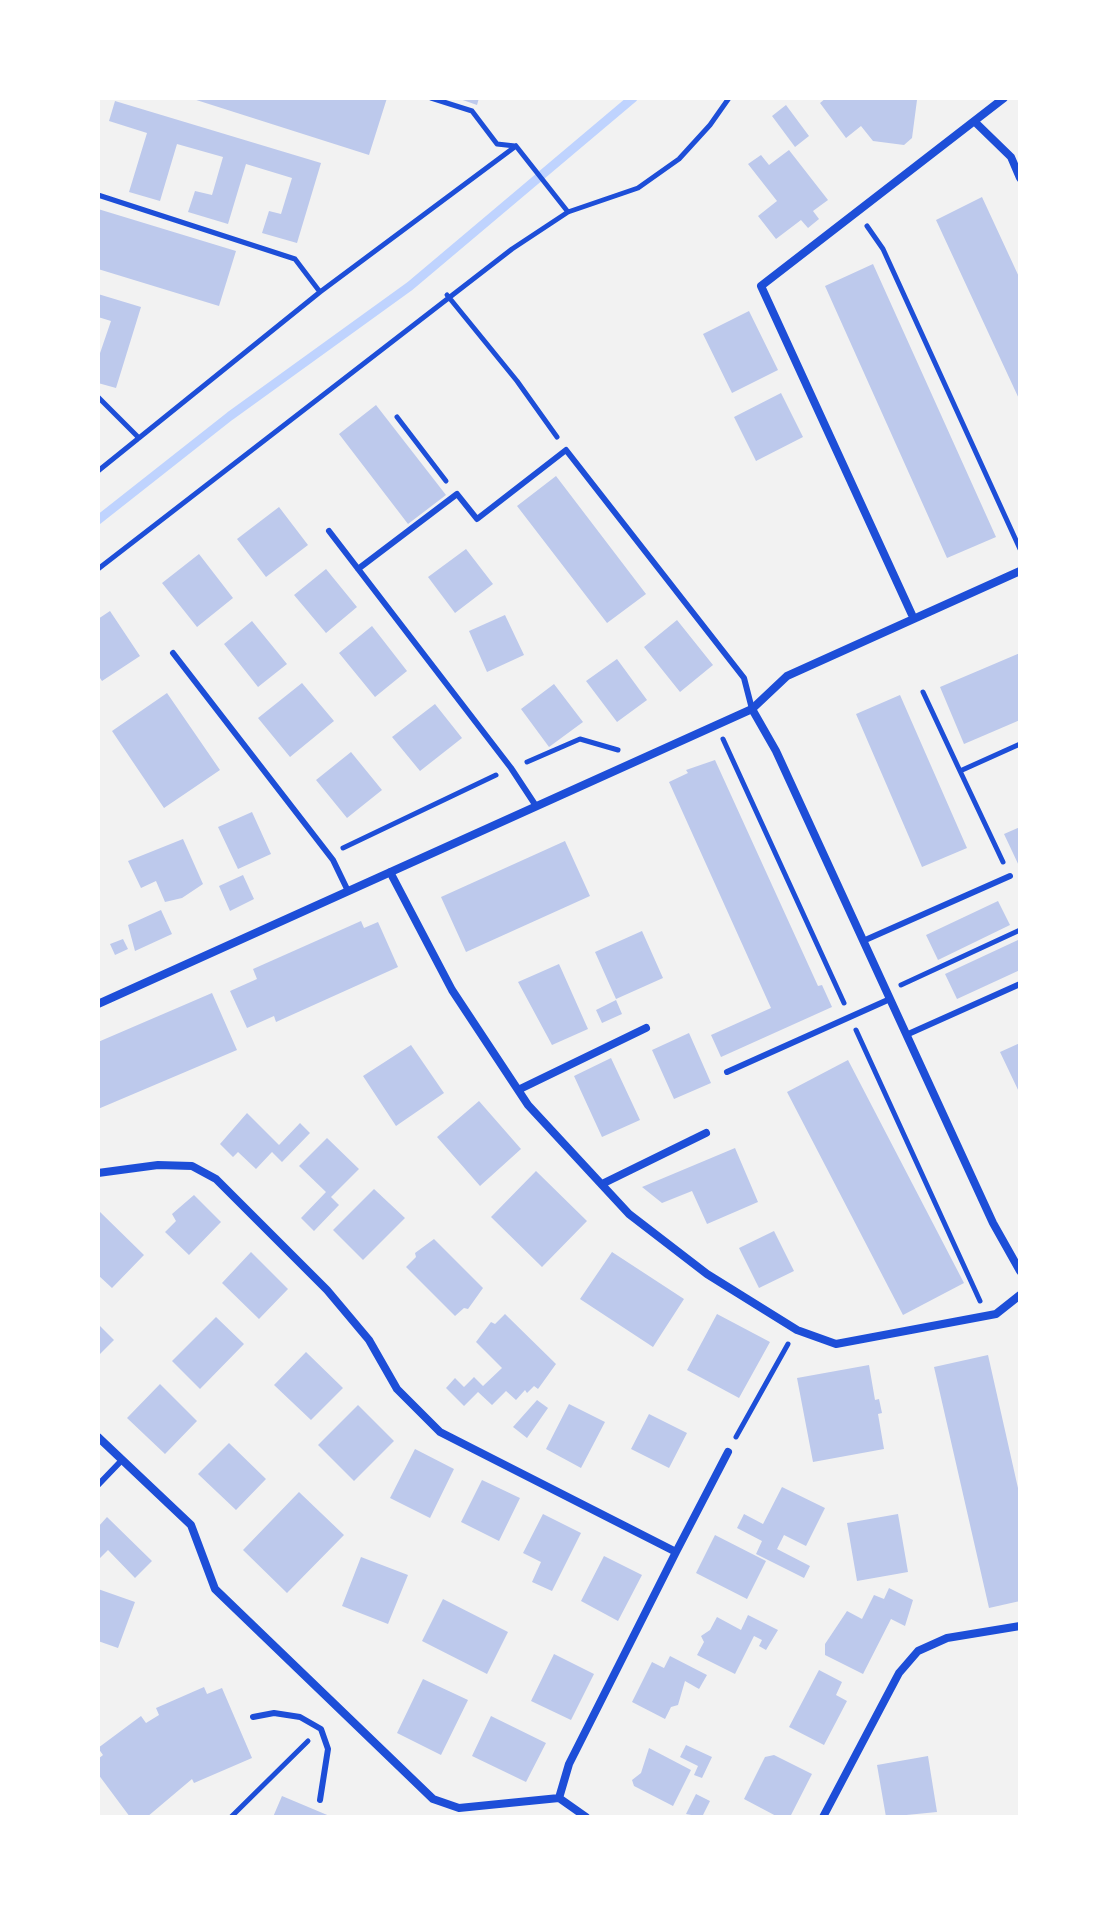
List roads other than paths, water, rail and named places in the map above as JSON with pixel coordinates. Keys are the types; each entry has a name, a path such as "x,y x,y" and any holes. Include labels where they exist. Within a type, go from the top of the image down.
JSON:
{"street":[{"path":"913,617 761,286 1004,98"},
{"path":"975,122 1011,157 1020,178"},
{"path":"98,1004 752,709 787,676 1020,571"},
{"path":"752,709 776,751 993,1223 1020,1271"},
{"path":"390,872 452,990 518,1090 629,1214 707,1274 797,1330 836,1344 996,1314 1020,1295"},
{"path":"518,1090 646,1028"},
{"path":"602,1184 706,1133"},
{"path":"98,1173 158,1165 192,1166 216,1179 327,1290 369,1340 397,1389 440,1432 676,1552"},
{"path":"98,1437 191,1525 215,1589 433,1799 459,1808 559,1798 586,1817"},
{"path":"559,1798 569,1764 728,1452"},
{"path":"823,1817 899,1673 918,1651 947,1638 1020,1626"}],"lane":[{"path":"358,569 457,494 477,519 566,450 744,678 752,709"},
{"path":"329,531 511,768 536,806"},
{"path":"173,653 333,860 348,891"},
{"path":"863,941 1010,876"},
{"path":"906,1035 1020,984"},
{"path":"727,1072 888,995"},
{"path":"98,1485 122,1460"},
{"path":"253,1717 274,1713 300,1717 321,1729 328,1749 320,1800"}],"waterway":[{"path":"98,520 230,416 410,286 633,98"}]}
